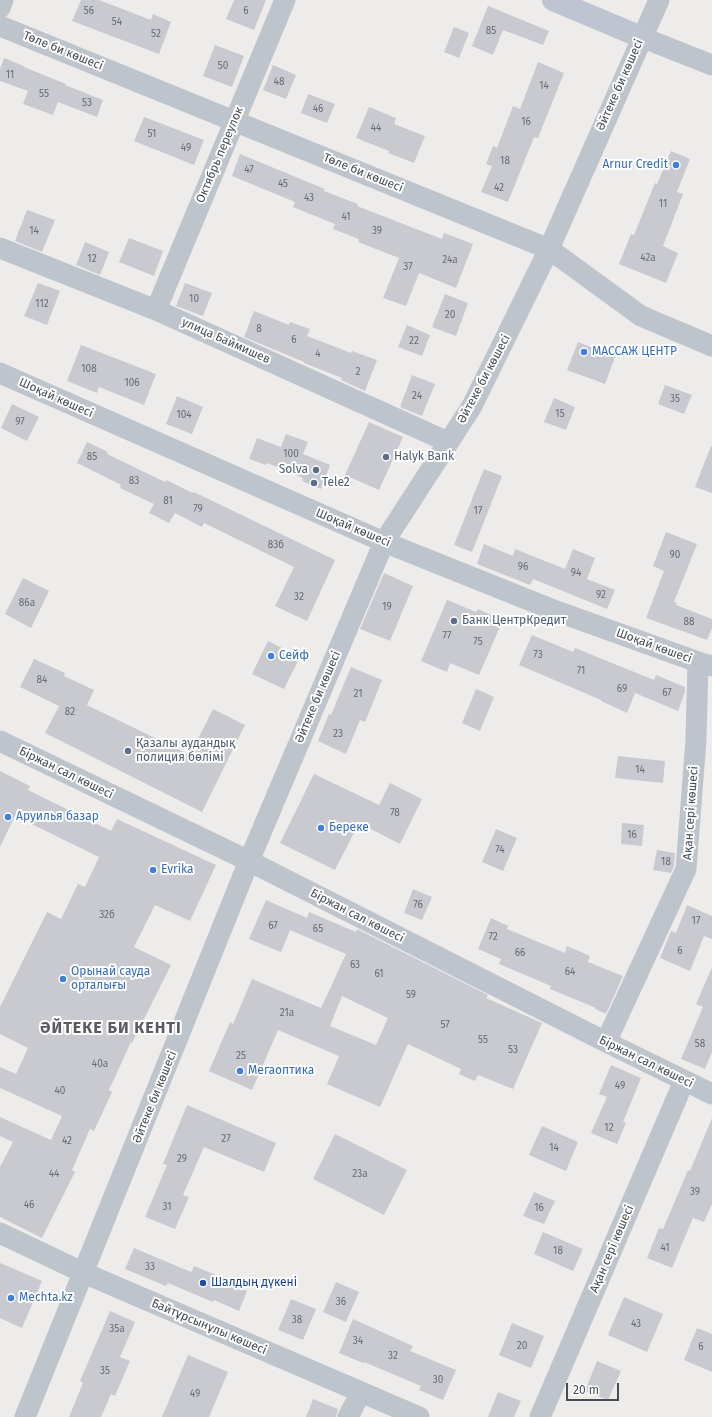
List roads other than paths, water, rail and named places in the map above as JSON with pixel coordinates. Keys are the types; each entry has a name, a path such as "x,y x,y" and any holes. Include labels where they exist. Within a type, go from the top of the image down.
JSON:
{"street":[{"path":"0,8 3,0"},
{"name":"Октябрь переулок","path":"156,310 285,0"},
{"path":"553,0 712,65"},
{"name":"Әйтеке би көшесі","path":"25,1417 249,861 384,542 472,406 549,249 641,37 659,0"},
{"name":"Төле би көшесі","path":"0,26 235,120 549,249 641,316 712,346"},
{"name":"улица Баймишев","path":"0,248 156,310 448,442"},
{"name":"Шоқай көшесі","path":"0,373 384,542 556,611 705,664"},
{"name":"Ақан сері көшесі","path":"606,1042 686,869 696,740 705,664"},
{"name":"Біржан сал көшесі","path":"0,741 249,861 606,1042 712,1094"},
{"name":"Ақан сері көшесі","path":"540,1417 684,1081"},
{"name":"Байтұрсынұлы көшесі","path":"0,1233 84,1273 419,1417"},
{"path":"348,1417 361,1392"}],"place":[{"name":"Arnur Credit","path":"676,165"},
{"name":"МАССАЖ ЦЕНТР","path":"584,352"},
{"name":"Halyk Bank","path":"386,457"},
{"name":"Solva","path":"316,470"},
{"name":"Tele2","path":"314,483"},
{"name":"Банк ЦентрКредит","path":"454,621"},
{"name":"Сейф","path":"271,656"},
{"name":"Қазалы аудандық полиция бөлімі","path":"128,751"},
{"name":"Аруилья базар","path":"8,817"},
{"name":"Береке","path":"321,828"},
{"name":"Evrika","path":"153,870"},
{"name":"Орынай сауда орталығы","path":"63,979"},
{"name":"Мегаоптика","path":"240,1071"},
{"name":"Шалдың дүкені","path":"203,1283"},
{"name":"Mechta.kz","path":"11,1298"}],"district":[{"name":"ӘЙТЕКЕ БИ КЕНТІ","path":"111,1029"}]}
